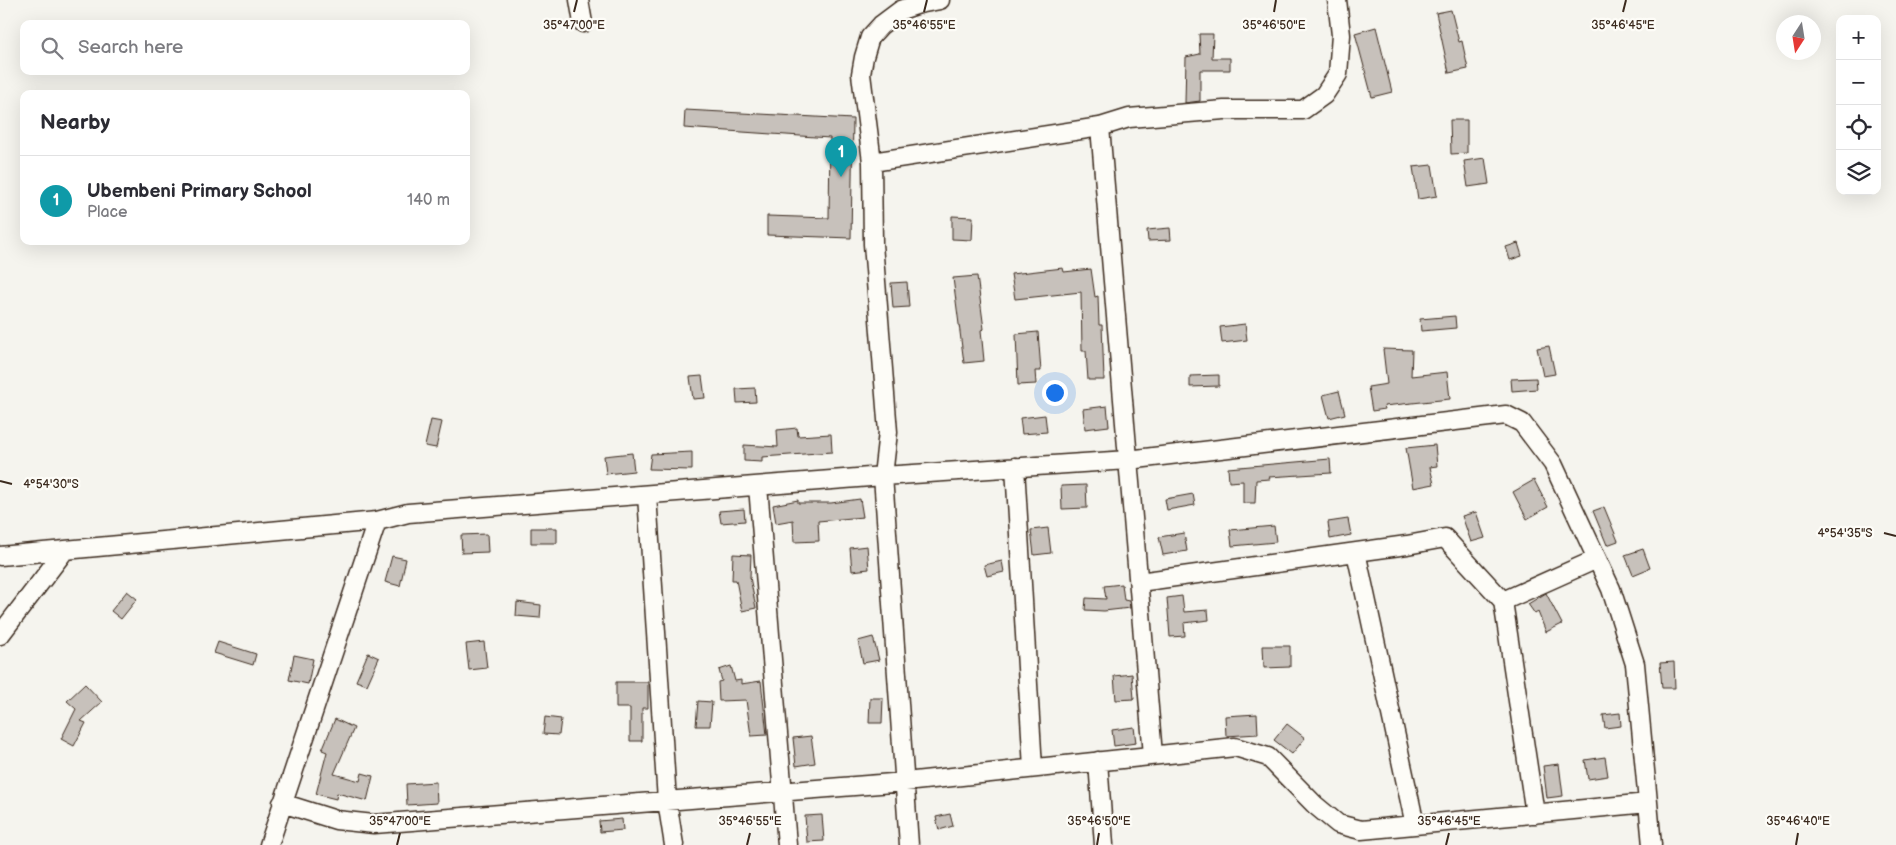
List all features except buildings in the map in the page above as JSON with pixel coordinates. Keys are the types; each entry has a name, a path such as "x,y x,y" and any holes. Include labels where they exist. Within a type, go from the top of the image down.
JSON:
{"street":[{"path":"579,0 583,22"},
{"path":"909,845 883,476 888,432 873,244 872,162 861,74 870,37 881,25 901,10 920,2 940,0"},
{"path":"872,162 1100,127 1129,118 1214,111 1303,110 1324,95 1338,74 1341,35 1337,0"},
{"path":"1100,127 1153,755"},
{"path":"0,556 377,521 408,513 883,476 1128,460 1506,416 1522,423 1553,464 1612,589 1635,664 1652,845"},
{"path":"1015,468 1032,768"},
{"path":"758,486 787,845"},
{"path":"647,494 667,801 674,845"},
{"path":"269,845 377,521"},
{"path":"1139,582 1445,538 1503,601 1535,814"},
{"path":"0,635 65,550"},
{"path":"1356,552 1415,825"},
{"path":"1503,601 1597,559"},
{"path":"282,803 336,820 374,824 905,782 1235,747 1268,757 1315,805 1338,824 1361,830 1648,803"},
{"path":"1098,761 1104,845"}],"place":[{"name":"Ubembeni Primary School","path":"841,177"}]}
